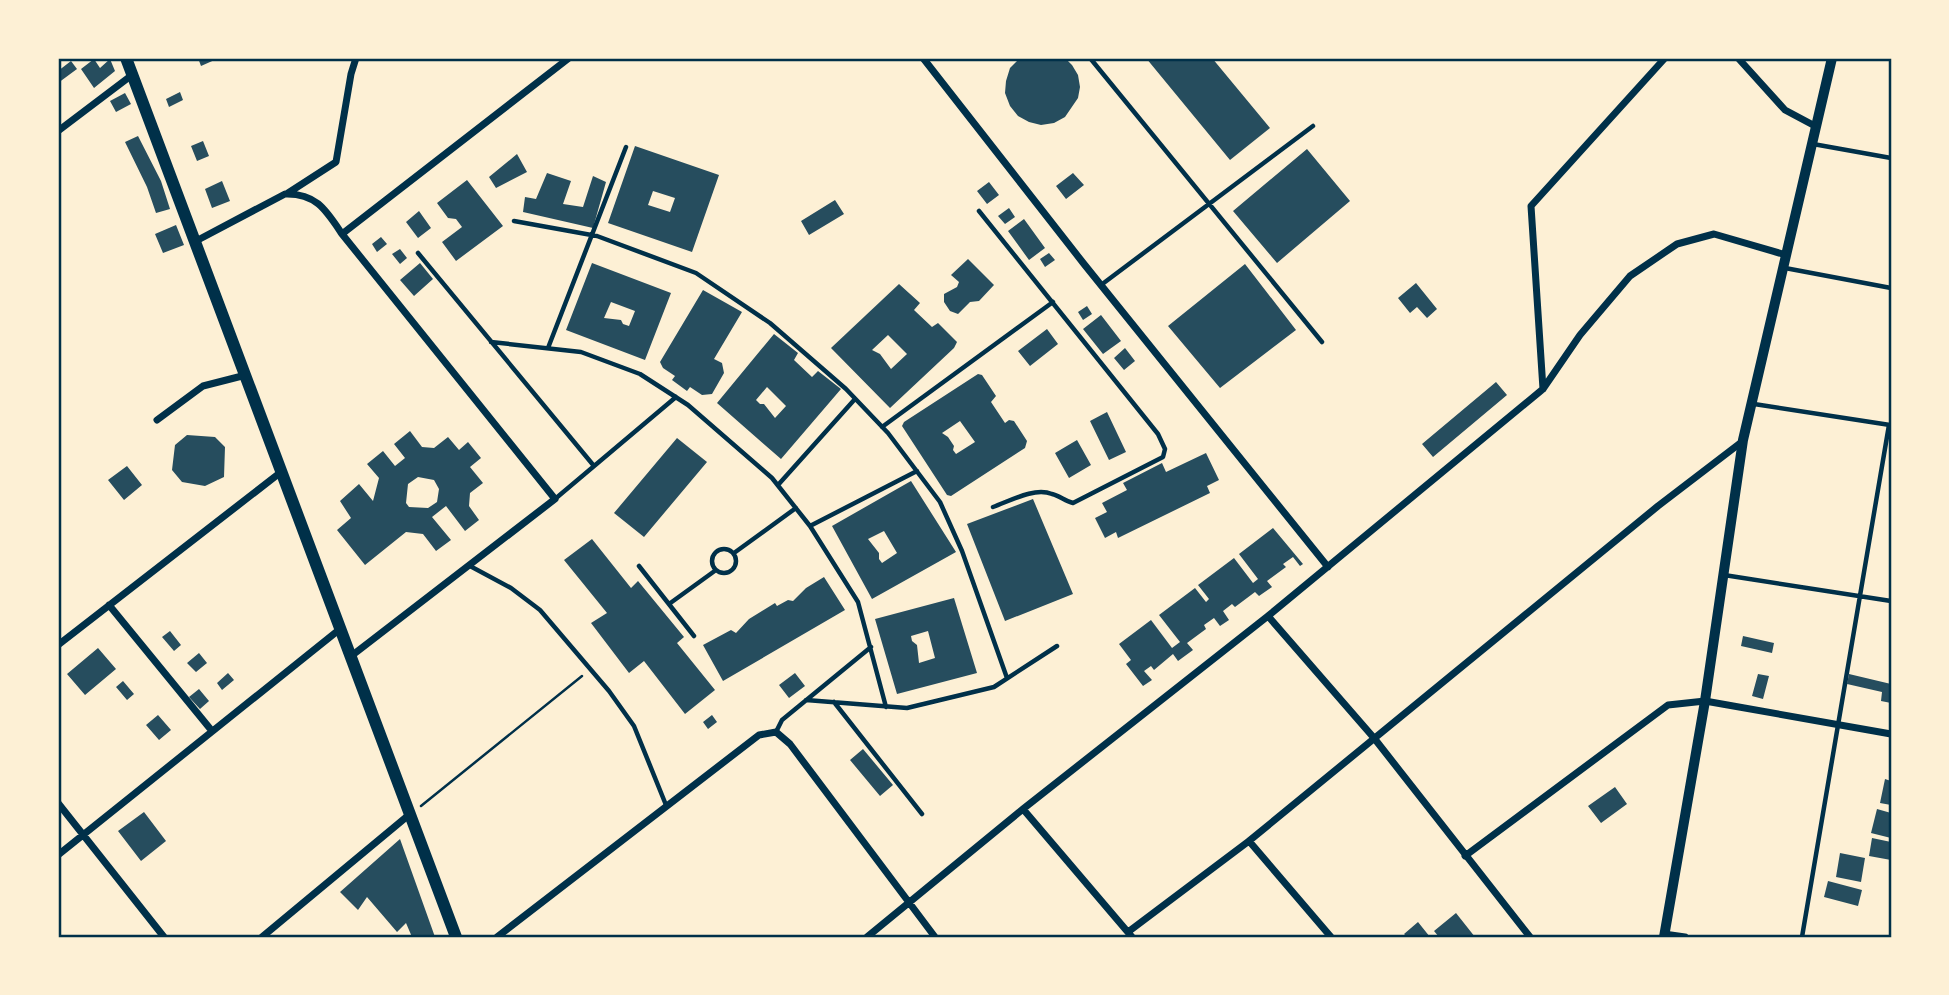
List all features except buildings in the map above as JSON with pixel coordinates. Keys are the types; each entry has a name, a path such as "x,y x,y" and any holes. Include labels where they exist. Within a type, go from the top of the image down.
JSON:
{"main road":[{"path":"126,58 456,937"}],"street":[{"path":"196,241 285,194 336,162 356,58"},
{"path":"342,234 569,58"},
{"path":"923,58 1328,567"},
{"path":"1543,389 1531,206 1665,58"},
{"path":"1738,58 1785,110 1815,126"},
{"path":"1685,937 1664,936 1705,701 1744,440 1832,58"},
{"path":"58,131 132,75"},
{"path":"285,194 302,194 323,207 555,499 349,657"},
{"path":"867,937 1023,809 1268,616 1543,389 1580,335 1630,276 1677,244 1714,234 1786,255"},
{"path":"157,420 203,386 246,375"},
{"path":"1023,809 1130,935 1658,506 1744,440"},
{"path":"58,645 281,472"},
{"path":"109,605 212,731"},
{"path":"1268,616 1374,738 1530,937"},
{"path":"58,855 340,629"},
{"path":"1465,856 1668,705 1705,701 1891,734"},
{"path":"497,937 758,736 776,732 790,744 935,937"},
{"path":"58,803 164,937"},
{"path":"262,937 410,814"},
{"path":"1249,841 1331,937"}],"lane":[{"path":"1090,58 1322,342"},
{"path":"1101,285 1312,126"},
{"path":"1812,144 1891,158"},
{"path":"548,348 626,147"},
{"path":"979,211 1158,434 1165,449 1163,457 1073,503 1052,493 1039,492 1026,494 993,507"},
{"path":"514,221 592,235 696,273 769,323 855,399 882,427 940,502 962,551 1007,678"},
{"path":"418,253 594,466"},
{"path":"1783,268 1891,288"},
{"path":"882,427 1053,302"},
{"path":"491,342 580,352 640,374 698,414 778,485 810,526 858,602 886,707"},
{"path":"555,499 676,397"},
{"path":"778,485 855,399"},
{"path":"1752,403 1890,425 1802,937"},
{"path":"810,526 917,471"},
{"path":"734,553 796,508"},
{"path":"723,548 734,553 737,560 731,571 723,573 716,570 712,564 715,552 723,548"},
{"path":"470,566 511,588 540,610 609,691 634,726 666,805"},
{"path":"639,566 694,636"},
{"path":"669,604 716,570"},
{"path":"1724,575 1891,601"},
{"path":"806,700 907,708 994,687 1057,646"},
{"path":"776,732 782,720 872,647"},
{"path":"834,702 922,814"}],"path":[{"path":"410,814 590,670"}]}
